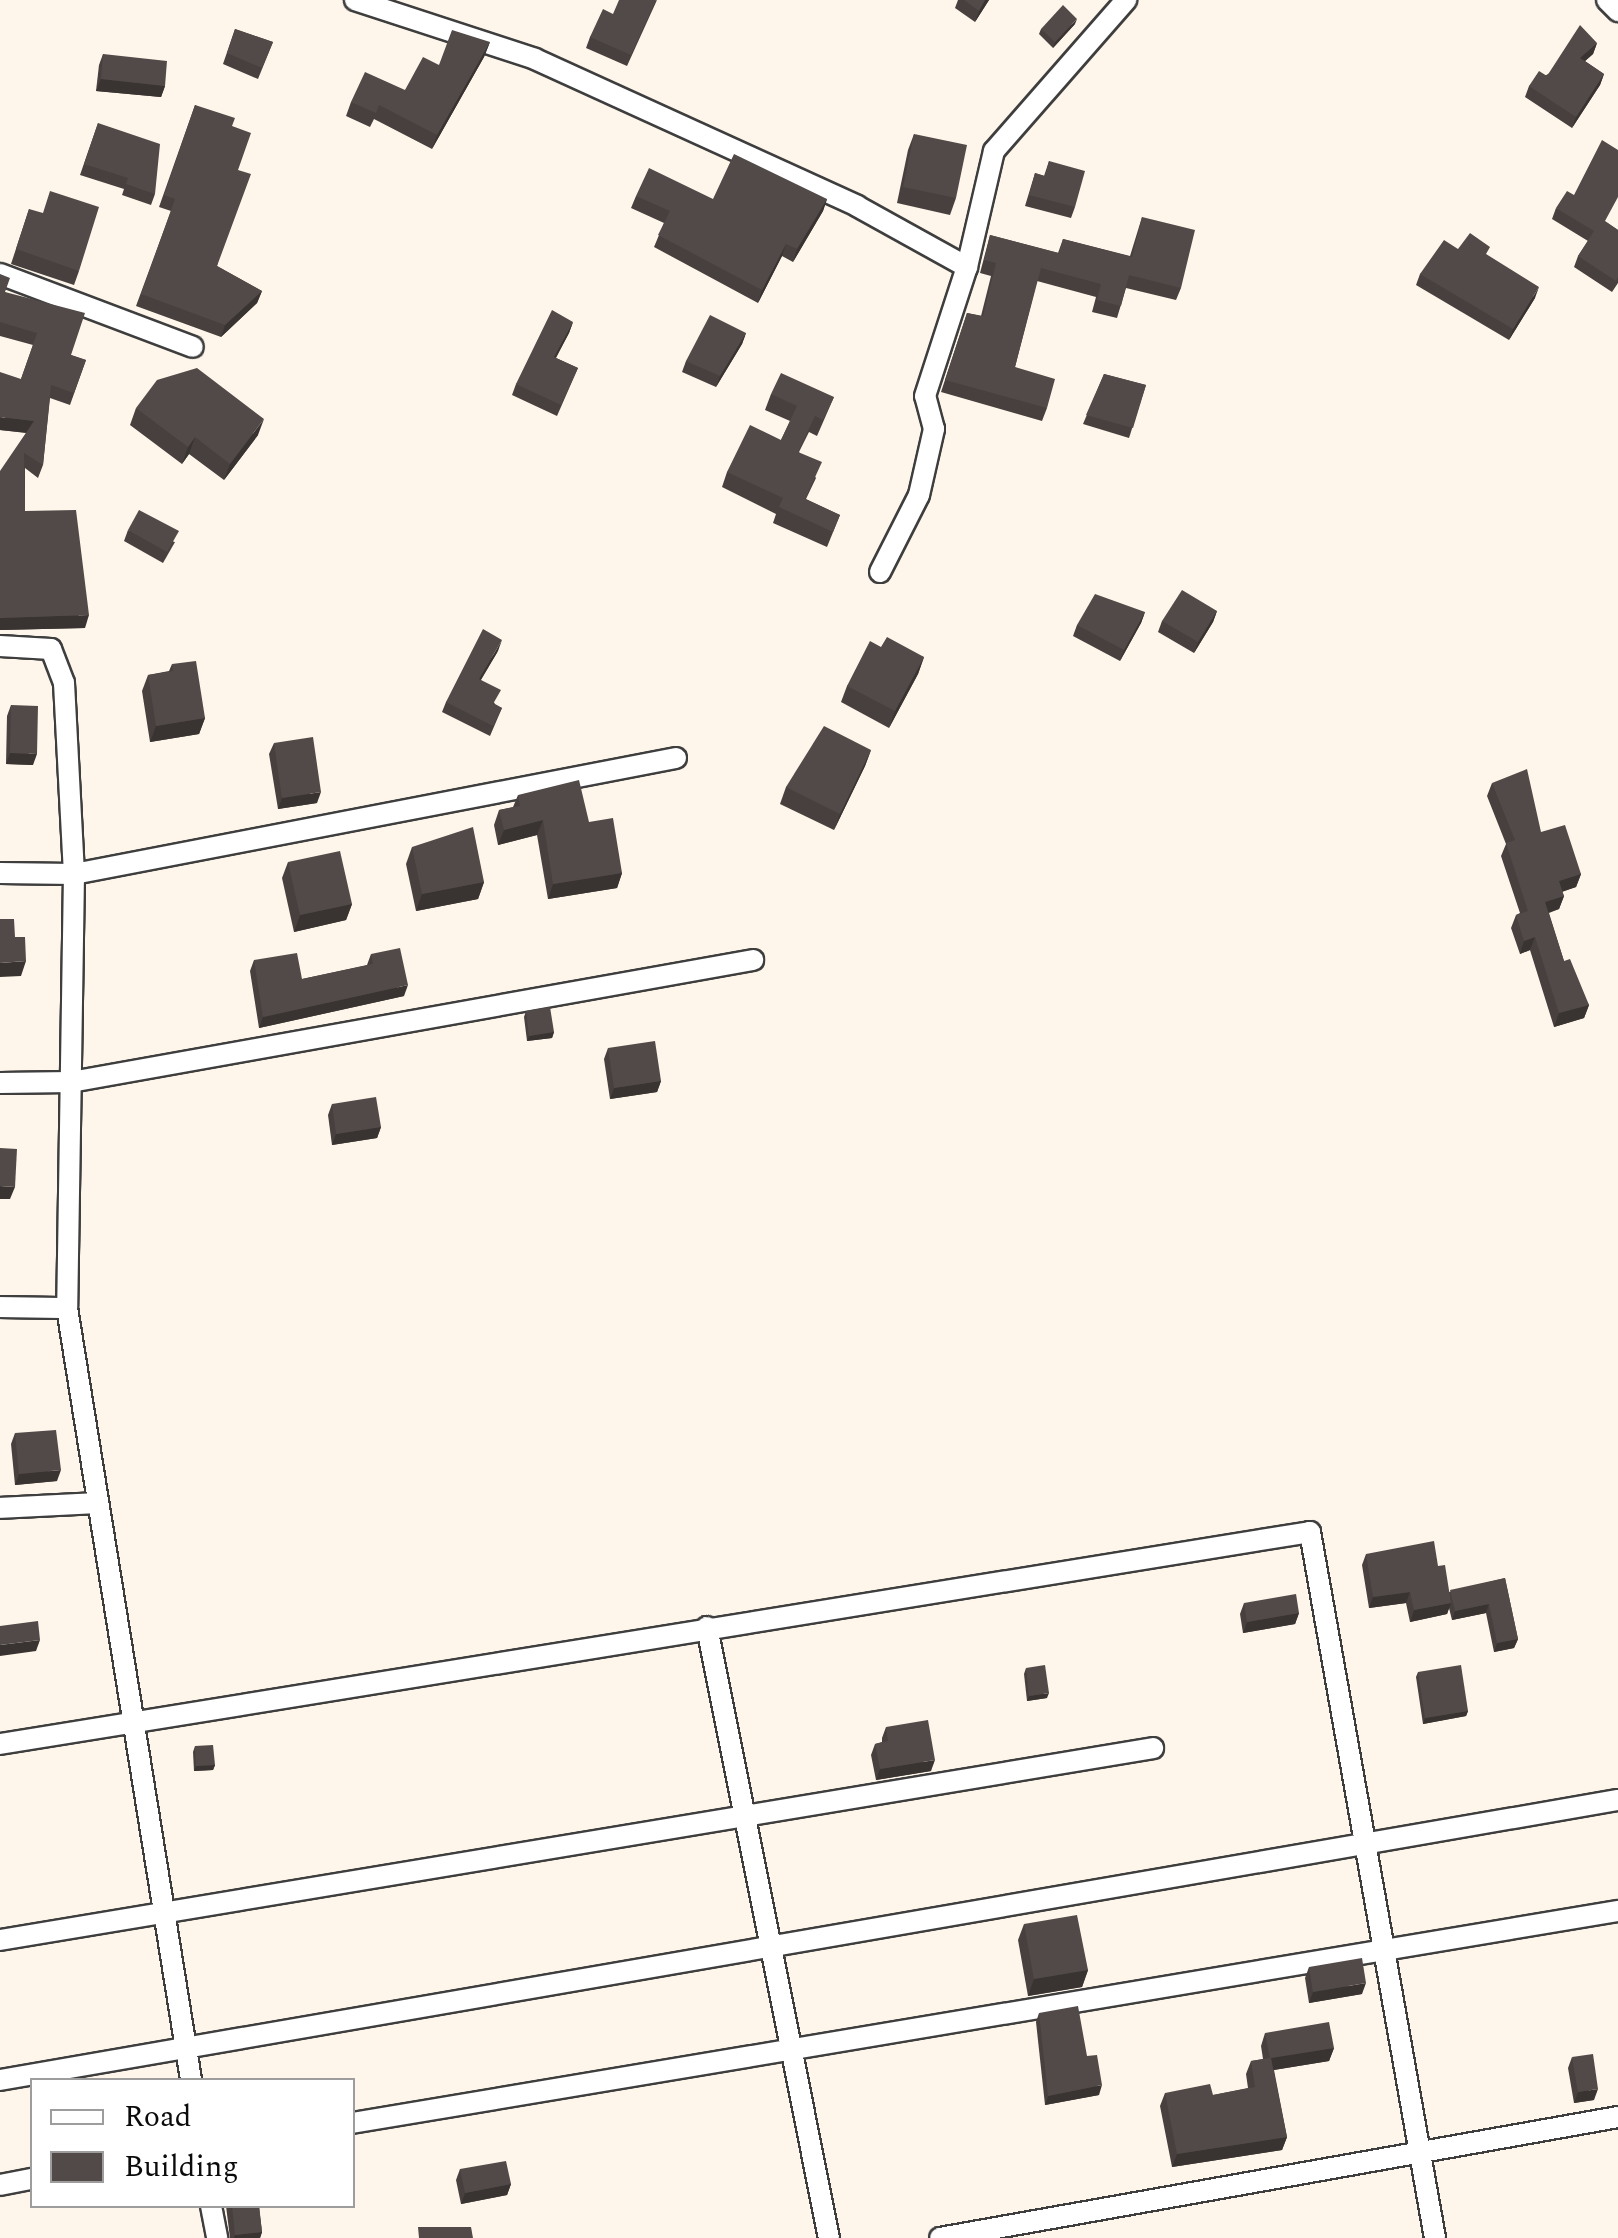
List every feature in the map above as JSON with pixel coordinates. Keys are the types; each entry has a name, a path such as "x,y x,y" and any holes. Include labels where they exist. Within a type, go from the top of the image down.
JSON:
{"street":[{"path":"880,572 920,495 934,429 925,396 967,266 994,150 1126,0"},
{"path":"1607,0 1618,11"},
{"path":"361,1 535,59 857,206 967,266"},
{"path":"0,274 193,347"},
{"path":"0,646 51,649 64,684 74,874 67,1308 191,2078"},
{"path":"0,873 74,874 676,758"},
{"path":"0,1083 71,1082 753,960"},
{"path":"0,1307 67,1308"},
{"path":"0,1508 98,1502"},
{"path":"0,1744 132,1727 707,1628 1310,1532 1435,2238"},
{"path":"707,1628 748,1814 829,2238"},
{"path":"0,1940 1153,1748"},
{"path":"0,2080 1618,1800"},
{"path":"355,2123 1618,1911"},
{"path":"940,2238 1618,2117"},
{"path":"0,2185 30,2179"},
{"path":"211,2208 216,2238"}],"building":[{"path":"619,0 656,0 631,55 590,37 603,9 613,14"},
{"path":"964,0 985,0 979,11"},
{"path":"1063,5 1077,19 1055,42 1041,29"},
{"path":"1580,25 1597,43 1580,58 1604,74 1576,117 1529,86 1539,71 1547,76"},
{"path":"235,29 273,42 262,68 227,53"},
{"path":"452,30 490,42 437,135 379,105 376,113 351,102 365,72 405,90 423,57 439,65"},
{"path":"103,54 167,61 165,86 101,79"},
{"path":"195,105 235,118 232,126 251,133 238,170 251,174 217,266 262,291 225,325 141,294 175,199 164,195"},
{"path":"98,123 160,144 155,194 126,184 128,178 84,164"},
{"path":"914,134 967,145 956,198 903,187"},
{"path":"1602,140 1618,150 1618,197 1605,221 1618,230 1616,281 1578,256 1594,231 1556,208 1567,191 1574,195"},
{"path":"734,154 827,199 797,249 786,244 762,290 658,235 670,211 636,196 649,168 713,199"},
{"path":"1049,161 1085,171 1075,207 1029,195 1035,173 1045,176"},
{"path":"50,191 99,207 79,271 16,249 29,209 43,213"},
{"path":"1142,217 1195,230 1181,288 1129,275 1121,306 1097,300 1101,284 1041,268 1015,367 1055,379 1047,408 945,380 967,313 983,316 996,263 984,260 990,235 1059,253 1063,239 1132,257"},
{"path":"1470,233 1490,247 1486,254 1539,287 1513,329 1420,274 1444,240 1458,249"},
{"path":"0,274 10,278 5,292 85,313 71,355 86,360 74,393 51,385 43,465 24,453 25,511 76,510 89,615 0,618 0,471 34,421 0,417 0,372 21,379 37,333 0,322"},
{"path":"552,310 573,322 554,357 578,368 561,405 516,384"},
{"path":"710,315 746,333 720,376 686,361"},
{"path":"197,368 264,419 230,464 195,437 188,447 136,408 157,380"},
{"path":"781,373 834,397 823,420 815,416 798,452 822,462 805,499 840,515 833,532 779,507 783,498 727,472 750,425 781,440 797,406 771,394"},
{"path":"1104,374 1146,385 1133,428 1086,415"},
{"path":"139,510 179,531 167,552 128,530"},
{"path":"1182,590 1217,611 1198,642 1162,621"},
{"path":"1095,594 1145,612 1124,650 1077,625"},
{"path":"483,629 502,640 479,679 501,690 493,704 502,708 493,726 446,702"},
{"path":"887,637 924,657 895,711 847,686 870,641 881,647"},
{"path":"196,661 205,718 156,726 148,675 173,671 172,664"},
{"path":"11,705 38,706 37,754 10,753"},
{"path":"824,726 871,750 840,814 786,787"},
{"path":"313,737 321,792 282,798 274,743"},
{"path":"1527,769 1541,832 1565,825 1581,874 1559,881 1564,896 1545,902 1564,961 1570,959 1589,1005 1559,1013 1535,937 1524,941 1516,915 1528,911 1506,843 1515,840 1492,783"},
{"path":"579,780 589,822 613,818 622,873 553,884 543,820 504,830 499,810 520,806 518,795"},
{"path":"473,827 484,882 422,894 412,847"},
{"path":"340,851 352,904 300,915 288,862"},
{"path":"0,919 14,919 15,937 25,937 26,961 0,963"},
{"path":"400,948 408,985 263,1017 254,960 297,953 302,979 373,964 371,954"},
{"path":"550,1007 554,1032 529,1036 526,1011"},
{"path":"655,1041 661,1081 614,1088 608,1048"},
{"path":"376,1097 381,1127 336,1134 332,1104"},
{"path":"0,1148 17,1149 15,1187 0,1186"},
{"path":"56,1430 61,1470 19,1474 15,1433"},
{"path":"1434,1541 1438,1566 1445,1565 1451,1603 1414,1610 1410,1592 1373,1597 1366,1554"},
{"path":"1505,1578 1518,1639 1497,1643 1489,1604 1455,1611 1450,1590"},
{"path":"1296,1594 1299,1613 1247,1622 1244,1603"},
{"path":"38,1621 40,1640 0,1645 0,1626"},
{"path":"1045,1665 1049,1693 1029,1696 1026,1668"},
{"path":"1461,1665 1468,1711 1425,1718 1418,1672"},
{"path":"928,1720 935,1760 880,1769 875,1744 888,1741 886,1727"},
{"path":"213,1745 215,1765 196,1766 195,1746"},
{"path":"1077,1915 1088,1970 1034,1979 1024,1924"},
{"path":"1362,1958 1366,1983 1313,1992 1309,1967"},
{"path":"1078,2006 1087,2056 1097,2055 1102,2085 1048,2096 1039,2013"},
{"path":"1329,2022 1334,2048 1271,2058 1287,2137 1177,2154 1165,2093 1210,2084 1213,2095 1255,2087 1251,2061 1270,2058 1265,2033"},
{"path":"1593,2054 1598,2089 1578,2092 1572,2057"},
{"path":"506,2161 511,2184 465,2193 460,2169"},
{"path":"232,2208 259,2208 262,2232 235,2235"},
{"path":"418,2227 471,2227 473,2238 419,2238"}]}
